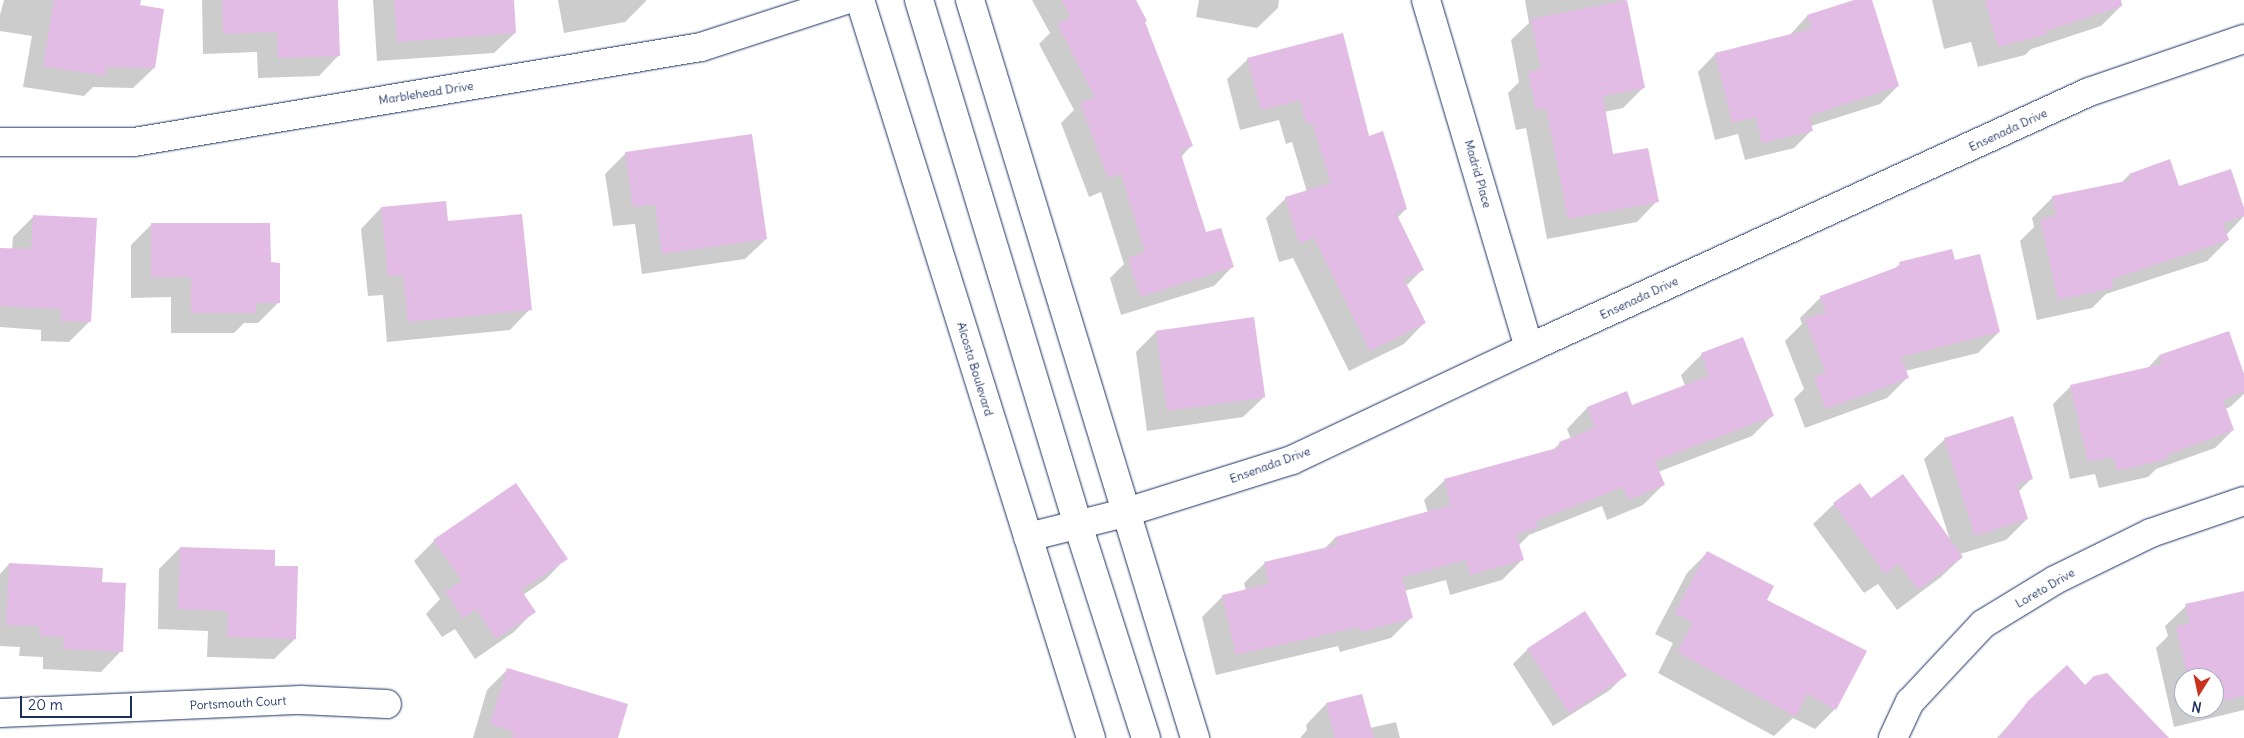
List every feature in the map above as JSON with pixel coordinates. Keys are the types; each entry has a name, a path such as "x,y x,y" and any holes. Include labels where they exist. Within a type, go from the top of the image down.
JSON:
{"street":[{"name":"Marblehead Drive","path":"0,142 134,142 701,47 846,0"},
{"name":"Alcosta Boulevard","path":"860,0 1091,738"},
{"path":"919,0 1078,525 1146,738"},
{"path":"970,0 1124,514 1194,738"},
{"name":"Madrid Place","path":"1426,0 1529,348"},
{"name":"Ensenada Drive","path":"1028,537 1124,514 1292,460 1529,348 2089,92 2244,39"},
{"name":"Loreto Drive","path":"1893,738 1910,702 1984,624 2055,580 2142,538 2244,501"},
{"name":"Portsmouth Court","path":"0,713 301,700 387,704"}],"building":[{"path":"54,0 141,0 140,5 164,9 155,68 106,67 105,76 43,66"},
{"path":"222,0 338,0 340,56 278,58 277,32 223,34"},
{"path":"394,0 514,0 516,33 397,42"},
{"path":"1061,0 1136,0 1147,21 1145,22 1193,146 1180,151 1206,232 1221,228 1234,267 1140,297 1128,258 1145,252 1121,174 1108,178 1080,103 1095,97 1057,24 1071,17"},
{"path":"1627,0 1645,88 1603,96 1613,154 1648,148 1659,202 1568,219 1546,108 1536,110 1528,72 1541,69 1531,19"},
{"path":"1854,0 1872,0 1899,86 1809,116 1813,131 1762,143 1756,117 1732,123 1715,53 1811,29 1807,15"},
{"path":"1985,0 2121,0 2122,6 2046,31 2047,34 1998,47"},
{"path":"1343,33 1369,136 1383,131 1407,209 1396,213 1424,270 1404,279 1426,323 1370,351 1314,238 1299,243 1285,197 1331,183 1312,123 1306,124 1300,100 1261,110 1247,58"},
{"path":"752,134 767,239 662,254 655,204 633,207 625,152"},
{"path":"2170,159 2179,186 2231,169 2244,208 2244,216 2223,223 2229,240 2112,279 2113,288 2058,300 2040,219 2056,216 2052,196 2131,180 2129,174"},
{"path":"446,201 448,221 522,214 532,310 408,322 403,275 388,276 381,207"},
{"path":"33,215 97,218 91,322 61,321 61,309 0,306 0,248 31,249"},
{"path":"151,223 270,223 271,262 280,263 280,303 256,303 256,313 191,313 191,277 151,277"},
{"path":"1952,249 1955,260 1980,254 2000,332 1901,357 1909,378 1826,409 1814,377 1826,373 1805,319 1826,312 1820,296 1900,266 1899,262"},
{"path":"1254,317 1265,397 1167,411 1156,331"},
{"path":"2229,331 2244,374 2244,392 2223,400 2234,430 2167,455 2168,459 2117,471 2113,457 2088,462 2070,385 2162,364 2159,355"},
{"path":"1743,337 1774,416 1655,461 1665,485 1628,500 1623,487 1536,521 1538,528 1516,534 1524,560 1470,575 1466,560 1402,577 1413,618 1360,632 1359,627 1236,655 1222,595 1269,584 1264,562 1337,545 1335,537 1451,505 1444,479 1561,447 1559,442 1595,428 1587,407 1627,391 1632,405 1709,376 1701,353"},
{"path":"2013,416 2033,479 2017,484 2028,519 1975,536 1944,438"},
{"path":"1903,474 1963,557 1918,590 1899,564 1885,574 1833,503 1860,483 1871,498"},
{"path":"516,483 568,559 521,590 536,612 496,639 476,609 463,618 445,592 462,581 433,540"},
{"path":"180,547 275,550 275,566 298,566 296,639 227,637 228,611 178,609"},
{"path":"1707,551 1774,586 1767,600 1867,651 1836,710 1807,694 1796,717 1677,652 1693,623 1675,613"},
{"path":"9,563 103,568 102,582 126,583 123,652 63,649 64,637 39,636 40,626 6,625"},
{"path":"2244,591 2244,696 2224,701 2224,668 2186,668 2176,626 2190,623 2185,604"},
{"path":"1585,611 1627,676 1569,713 1527,649"},
{"path":"2067,665 2085,685 2094,676 2107,673 2169,738 1999,738 2028,701"},
{"path":"507,668 628,704 618,738 512,738 514,732 490,724"},
{"path":"1362,694 1374,738 1335,738 1326,703"}]}
